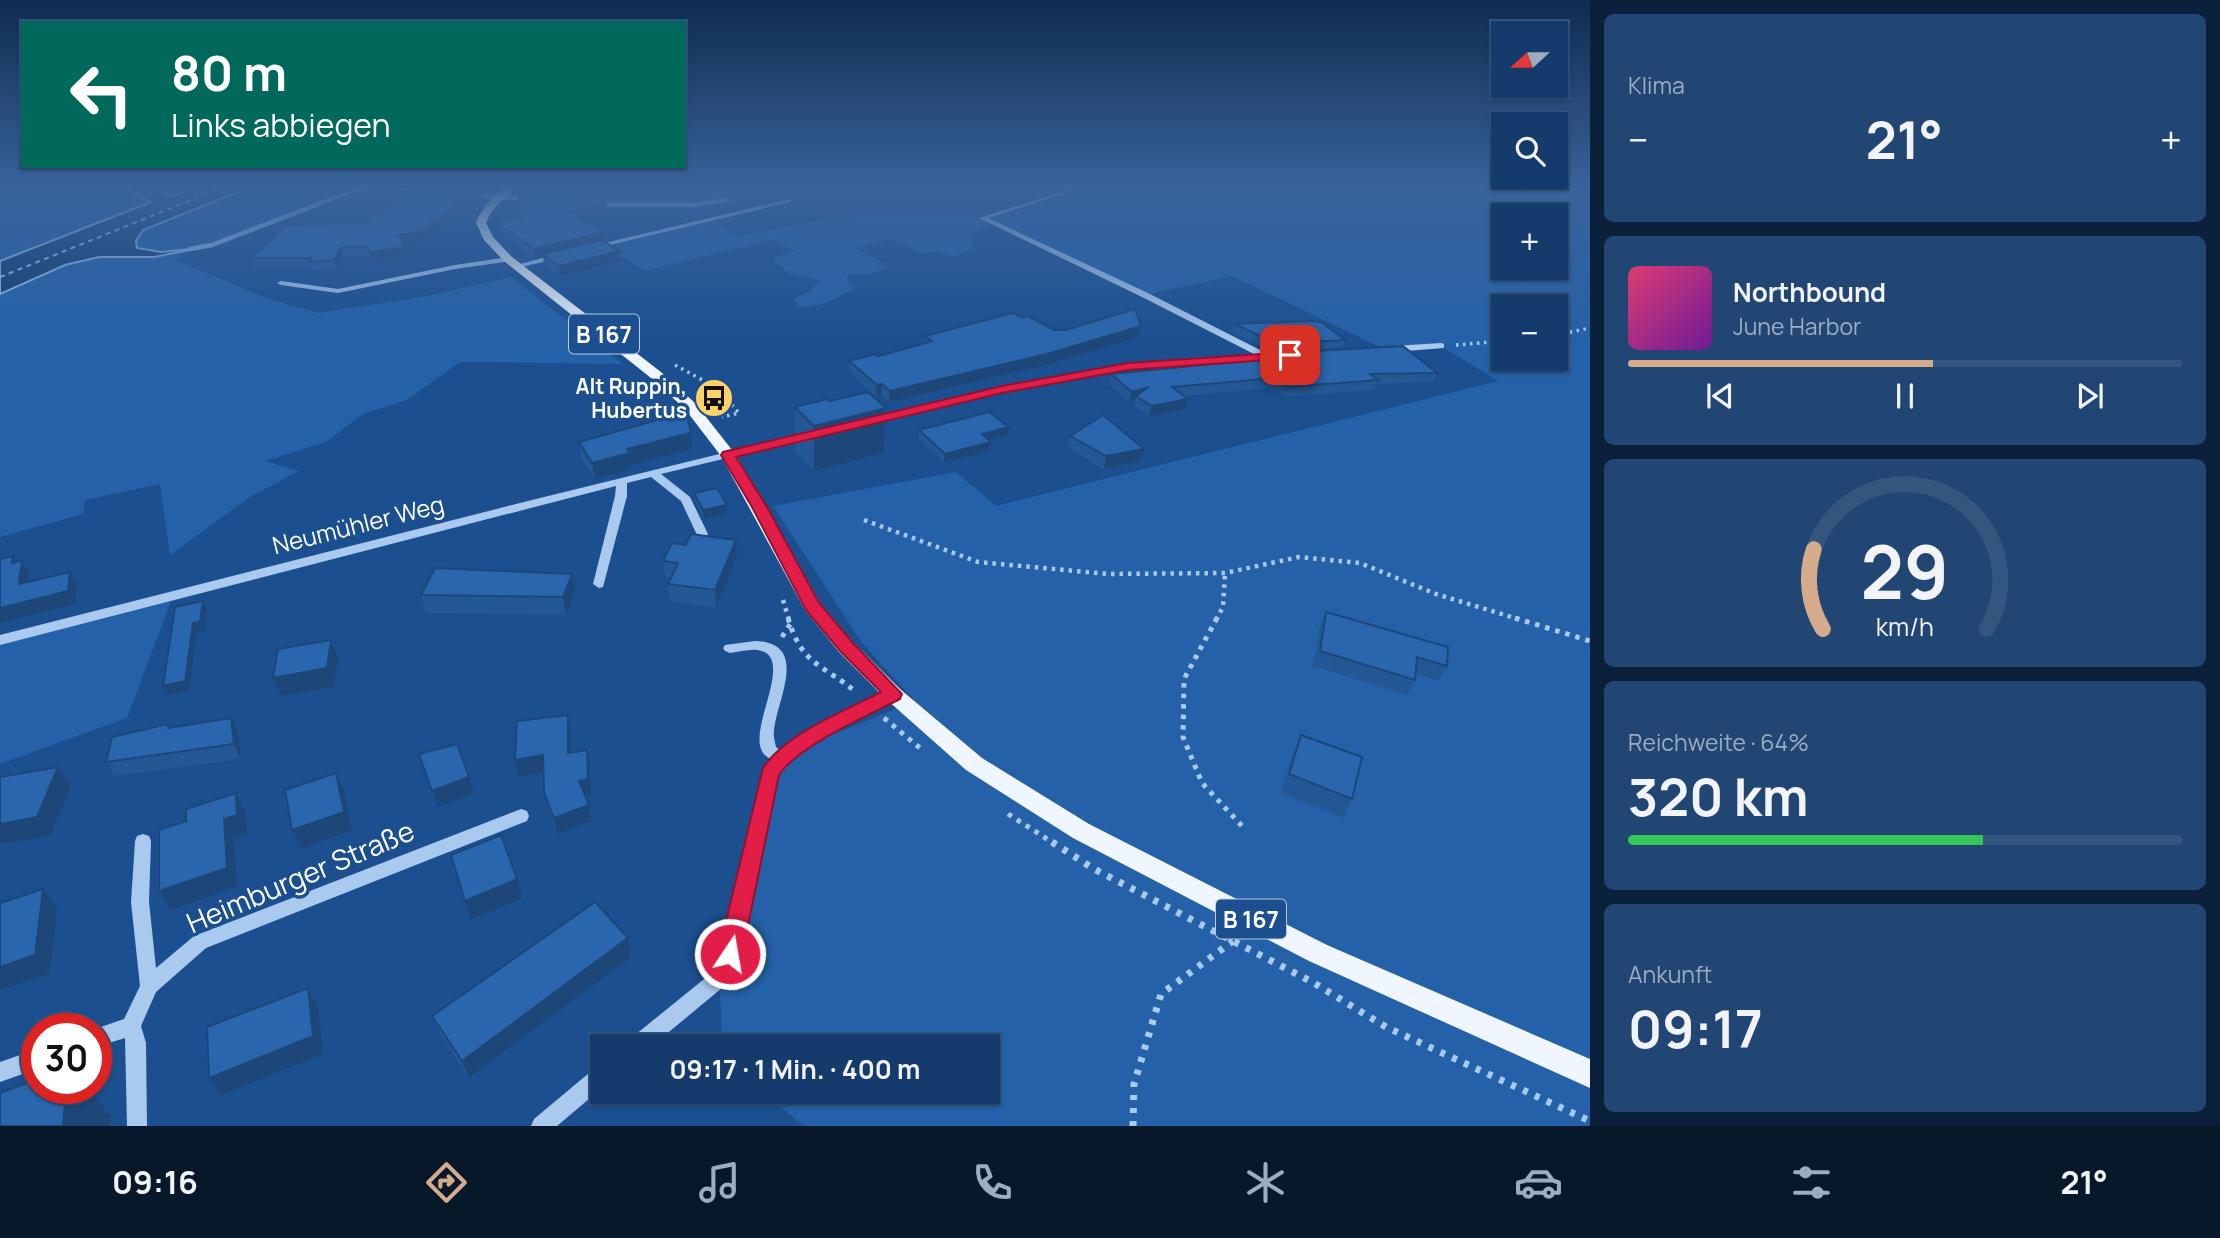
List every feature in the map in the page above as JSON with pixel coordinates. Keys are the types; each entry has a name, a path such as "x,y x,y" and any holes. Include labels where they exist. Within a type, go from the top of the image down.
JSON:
{"main road":[{"name":"B 167","path":"491,241 551,295 656,375 690,406 728,455 760,507 812,606 846,647 893,694 975,764 1081,831 1318,953 1590,1074"}],"street":[{"path":"578,250 619,241"},
{"path":"1030,241 1145,295 1266,357"},
{"path":"281,283 338,291 454,267 566,254"},
{"path":"1386,350 1441,346"},
{"path":"857,423 1002,390 1128,367 1320,354"},
{"name":"Neumühler Weg","path":"0,640 818,433"},
{"path":"654,474 686,499 702,534"},
{"path":"730,648 762,646 771,651 779,663 781,679 766,732 769,750 780,758"},
{"path":"652,1034 721,977 730,954 770,774 780,758 840,721 893,694"},
{"name":"Heimburger Straße","path":"131,1026 149,986 200,942 521,816"},
{"path":"112,1033 131,1026 136,1043 137,1126"},
{"path":"0,1072 21,1065"},
{"path":"541,1126 590,1085"}],"lane":[{"path":"599,584 621,496 622,482"},
{"path":"143,841 140,902 149,986"}],"path":[{"path":"1568,333 1590,328"},
{"path":"1441,346 1491,342"},
{"path":"864,520 978,562 1108,574 1225,573 1299,556 1360,563 1436,594 1590,641"},
{"path":"1225,573 1223,607 1184,679 1183,737 1202,783 1241,826"},
{"path":"1133,1126 1134,1084 1161,994 1233,941"},
{"path":"1386,1027 1590,1121"}],"shaded area":[{"path":"0,241 52,241 0,261"},
{"path":"52,241 136,241 137,248 161,252 200,248 154,257 99,257 65,265 0,294 0,261"},
{"path":"136,241 224,241 190,250 175,260 269,299 318,313 421,297 511,277 623,364 460,362 407,400 363,414 326,442 265,461 299,471 250,497 170,555 160,484 85,500 83,514 0,537 0,294 65,265 99,257 158,252 137,248"},
{"path":"619,241 768,241 644,271 604,244"},
{"path":"778,241 885,241 853,248 880,260 887,268 869,274 850,274 846,279 855,288 829,302 800,307 793,299 809,292 820,280 790,274 773,261 774,257 796,251 778,243"},
{"path":"895,241 972,241 971,251 953,256 934,252 919,253"},
{"path":"1031,241 1491,241 1491,280 1568,280 1568,241 1590,241 1590,1126 804,1126 777,1104 1000,1104 1000,1034 722,1034 720,988 777,776 786,761 802,747 915,701 862,643 773,506 956,472 996,506 1498,381 1441,346 1386,350 1232,276 1145,295"},
{"path":"171,601 127,718 0,764 0,644"}],"building":[{"path":"270,241 402,241 405,247 370,252 367,246 340,248 334,260 309,262 311,258 251,258"},
{"path":"522,241 569,241 534,249"},
{"path":"600,241 619,251 559,266 542,254"},
{"path":"1135,309 1141,326 1047,354 890,391 882,384 877,385 849,361 875,354 879,356 932,341 925,336 1013,313 1022,318 1028,316 1054,330 1066,330"},
{"path":"1321,322 1345,340 1278,344 1234,324"},
{"path":"1403,346 1437,373 1370,374 1378,380 1288,387 1275,378 1172,387 1188,399 1152,406 1136,396 1149,387 1132,392 1111,374 1306,355 1299,352"},
{"path":"868,392 886,408 814,426 795,407 827,399 830,401"},
{"path":"989,412 1009,427 982,434 991,442 945,454 919,430"},
{"path":"1103,415 1144,449 1106,456 1070,436"},
{"path":"687,416 691,433 627,449 630,453 592,463 579,442 668,417 670,420"},
{"path":"717,488 727,505 703,510 694,493"},
{"path":"691,534 736,540 715,590 668,584 678,563 663,561 672,543 686,545"},
{"path":"13,556 12,563 22,560 19,584 70,572 68,591 0,608 0,559"},
{"path":"435,568 572,574 563,597 421,595"},
{"path":"203,601 200,622 193,623 185,681 163,686 175,607"},
{"path":"1326,612 1448,647 1447,666 1417,657 1415,680 1320,651"},
{"path":"331,640 327,668 273,678 278,649"},
{"path":"568,715 568,753 587,750 588,779 579,781 589,805 554,818 544,793 543,755 515,760 517,721"},
{"path":"231,718 234,744 106,762 112,737 168,724 168,728"},
{"path":"1301,735 1362,757 1352,799 1289,774"},
{"path":"457,744 469,777 432,791 419,754"},
{"path":"58,767 37,817 0,824 0,777"},
{"path":"336,773 344,812 292,830 285,790"},
{"path":"236,793 237,815 224,819 227,868 159,891 159,830 186,821 186,809"},
{"path":"501,835 517,879 465,901 451,855"},
{"path":"43,889 35,955 0,967 0,903"},
{"path":"595,902 628,938 462,1061 432,1016"},
{"path":"308,988 313,1036 209,1078 207,1027"},
{"path":"21,1085 21,1104 65,1104 63,1126 0,1126 0,1093"}],"waterway":[{"path":"190,249 224,241"}],"ferry route":[{"path":"0,277 91,241"}],"place":[{"name":"Alt Ruppin, Hubertus","path":"714,398"}],"route":[{"path":"730,954 770,774 780,758 804,741 893,694 846,647 812,606 760,507 728,455 1002,390 1128,367 1290,355"}]}
